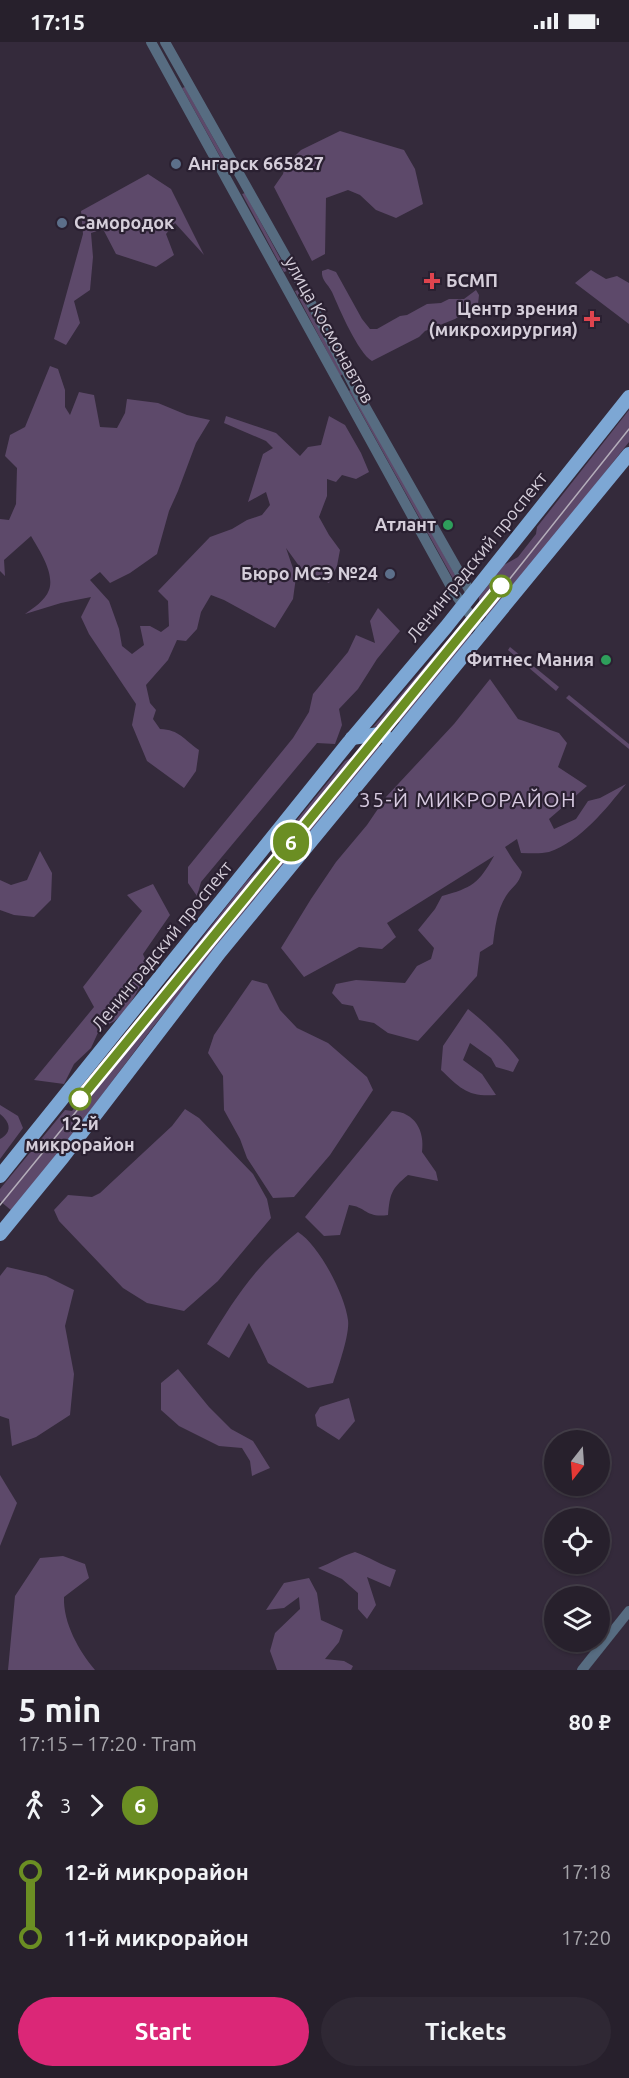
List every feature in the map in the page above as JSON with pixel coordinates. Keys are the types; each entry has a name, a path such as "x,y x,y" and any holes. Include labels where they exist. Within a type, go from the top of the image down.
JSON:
{"main road":[{"name":"Ленинградский проспект","path":"0,1176 352,738 468,600 629,397"},
{"path":"0,1234 63,1157 220,952 629,454"},
{"path":"352,738 383,735 391,741"}],"street":[{"name":"улица Космонавтов","path":"151,42 454,591 468,600"},
{"name":"улица Космонавтов","path":"165,42 299,280 468,600 482,631"},
{"path":"582,1670 629,1611"}],"shaded area":[{"path":"185,87 230,168 227,169 182,88"},
{"path":"340,131 404,150 415,169 423,204 396,218 376,210 360,195 348,190 326,198 325,254 312,261 274,187 283,174 285,166 301,150"},
{"path":"148,174 171,189 204,255 175,223 166,234 174,255 156,267 116,254 103,229 91,233 93,257 90,290 74,301 80,323 66,345 54,339 83,234 81,211"},
{"path":"245,193 287,271 284,272 242,194"},
{"path":"328,269 336,272 370,329 377,329 427,304 441,303 449,299 464,299 476,290 479,295 478,304 455,319 425,331 419,337 372,361 355,340 324,279 322,271"},
{"path":"591,270 606,279 617,276 629,283 629,324 575,283"},
{"path":"298,290 343,374 340,376 295,291"},
{"path":"50,366 58,369 65,390 65,407 70,415 79,392 94,395 100,427 117,428 125,413 127,399 158,403 187,415 210,420 196,443 169,511 157,554 130,573 110,583 100,572 90,580 109,601 119,629 122,646 132,654 144,645 140,626 150,626 161,632 169,626 168,601 158,591 210,537 262,515 270,505 266,492 248,502 263,454 273,448 266,441 224,423 226,416 276,433 300,456 308,447 321,445 329,416 345,425 369,472 356,479 342,475 336,482 327,479 327,496 319,517 340,550 337,566 329,583 302,570 286,548 296,577 293,599 275,628 211,595 201,612 197,629 186,641 177,640 168,660 146,685 150,703 156,710 153,719 160,729 177,733 199,750 196,771 184,788 147,761 132,725 136,704 89,634 81,617 91,597 25,614 45,598 50,583 48,569 31,536 4,560 5,576 0,571 0,519 9,520 16,504 17,468 5,456 10,435 25,427"},
{"path":"352,389 459,582 456,584 349,391"},
{"path":"629,410 629,442 488,620 479,606 479,597 504,565 518,557 536,534 537,527"},
{"path":"378,608 400,631 377,659 358,689 339,709 342,725 335,744 317,743 201,882 197,896 188,883 188,867 293,738 309,712 313,694 348,652 356,635 375,643 370,621"},
{"path":"464,627 474,636 400,722 373,727 456,630"},
{"path":"510,647 559,687 556,691 508,650"},
{"path":"490,679 518,719 559,733 567,743 558,767 587,786 549,819 554,829 576,819 588,801 600,798 626,784 592,823 561,847 546,853 521,853 517,839 505,847 522,872 500,907 493,944 480,952 477,976 418,1041 388,1033 374,1023 359,1020 353,1006 342,1004 332,993 336,984 356,980 405,983 417,966 431,959 434,948 418,930 442,896 474,883 484,873 494,856 387,923 396,937 382,949 359,947 304,977 281,948 336,862 367,825 386,797 454,724"},
{"path":"569,695 629,744 629,749 566,698"},
{"path":"377,745 381,748 254,900 153,1027 16,1209 12,1211 0,1201 0,1189 65,1110 72,1111 98,1080 96,1072 245,883 278,848 292,826 345,761"},
{"path":"40,851 52,873 51,900 34,917 14,915 0,910 0,880 11,885 27,880"},
{"path":"153,884 170,915 143,954 149,969 130,1004 117,1019 101,1026 91,1048 74,1064 64,1084 34,1080 94,1007 83,987 142,911 127,895"},
{"path":"252,980 267,984 280,1010 297,1028 328,1043 367,1077 373,1090 330,1155 294,1197 273,1198 247,1158 240,1139 224,1110 223,1076 208,1053 214,1035"},
{"path":"468,1009 495,1033 519,1060 513,1072 496,1067 491,1058 470,1043 463,1060 482,1074 496,1095 472,1093 454,1082 441,1070 443,1046"},
{"path":"0,1105 18,1116 23,1128 0,1159 0,1139 7,1133 9,1127 0,1114"},
{"path":"185,1109 199,1118 253,1174 267,1199 271,1218 218,1281 184,1311 147,1303 123,1288 59,1221 54,1210 68,1195 92,1197 100,1193 172,1126"},
{"path":"392,1111 407,1115 417,1124 422,1137 422,1152 436,1172 438,1181 408,1175 392,1192 388,1215 370,1214 349,1205 340,1235 324,1236 305,1217"},
{"path":"298,1232 314,1248 330,1272 342,1298 348,1320 345,1342 333,1383 308,1388 268,1363 249,1323 229,1358 207,1344 258,1270"},
{"path":"7,1267 46,1276 74,1290 65,1326 74,1374 70,1415 36,1437 12,1446 9,1419 0,1416 0,1276"},
{"path":"178,1369 209,1407 231,1429 253,1441 270,1468 252,1476 250,1461 242,1448 219,1446 179,1426 161,1410 161,1383"},
{"path":"349,1398 355,1421 339,1440 317,1426 315,1415 320,1407"},
{"path":"0,1475 17,1503 0,1546"},
{"path":"355,1552 396,1570 390,1587 367,1577 376,1605 367,1619 358,1609 358,1593 342,1579 318,1568"},
{"path":"63,1556 85,1564 89,1578 64,1597 64,1607 73,1636 95,1670 8,1670 15,1596 40,1558"},
{"path":"309,1578 317,1593 321,1620 343,1630 339,1642 325,1659 344,1661 353,1666 351,1670 277,1670 270,1651 275,1633 300,1609 299,1597 284,1608 266,1610 284,1583"}],"tram line":[{"path":"0,1205 461,640 629,429"},
{"name":"6","path":"80,1099 501,586"}],"place":[{"name":"Ангарск 665827","path":"176,164"},
{"name":"Самородок","path":"62,223"},
{"name":"БСМП","path":"432,281"},
{"name":"Центр зрения (микрохирургия)","path":"592,319"},
{"name":"Атлант","path":"448,525"},
{"name":"Бюро МСЭ №24","path":"390,574"},
{"name":"Фитнес Мания","path":"606,660"},
{"name":"12-й микрорайон","path":"80,1099"}],"district":[{"name":"35-Й МИКРОРАЙОН","path":"468,800"}]}
